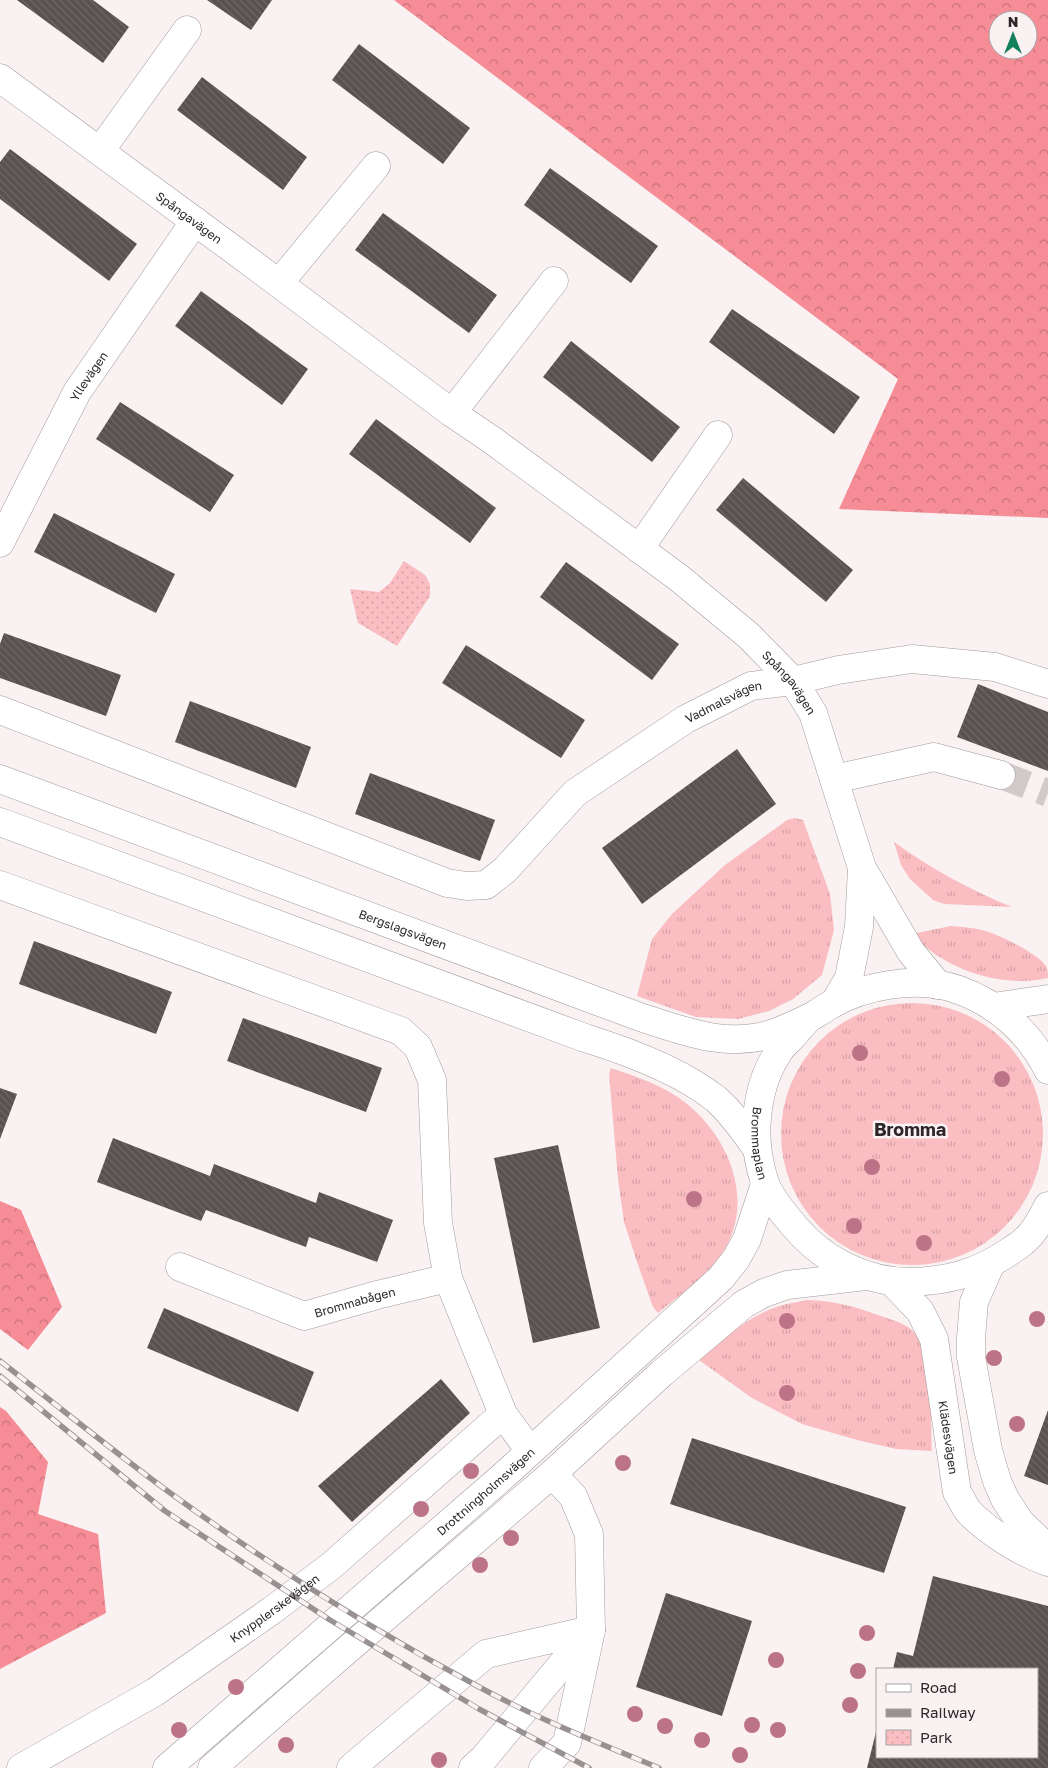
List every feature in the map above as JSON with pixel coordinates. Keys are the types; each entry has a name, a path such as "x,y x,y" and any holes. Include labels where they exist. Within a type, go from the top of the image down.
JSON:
{"street":[{"path":"100,151 187,30"},
{"name":"Spångavägen","path":"0,78 452,413 492,440 679,578 749,636 793,681 812,713 862,868 911,952 938,985"},
{"path":"279,283 376,166"},
{"name":"Yllevägen","path":"0,543 78,392 180,245 194,221"},
{"path":"452,413 554,281"},
{"path":"640,549 718,435"},
{"name":"Vadmalsvägen","path":"0,710 447,882 467,886 486,884 505,870 575,793 686,720 751,686 793,681 838,670 912,659 995,667 1048,684"},
{"path":"834,779 934,757 1002,775"},
{"name":"Bergslagsvägen","path":"0,779 640,1017 690,1033 708,1038 744,1040 773,1033 809,1018"},
{"path":"0,822 651,1063 690,1082 716,1100 737,1122 757,1149"},
{"name":"Spångavägen","path":"835,1002 849,978 858,936 862,868"},
{"path":"0,885 400,1031 418,1047 432,1080 438,1223 448,1278 503,1414 530,1451 573,1496 589,1534 591,1630 567,1744 542,1768"},
{"name":"Brommaplan","path":"1048,1070 1024,1032 993,1007 959,990 938,985 909,983 885,985 865,990 835,1002 809,1018 778,1052 766,1075 759,1101 756,1125 757,1149 765,1184 783,1213 800,1232 829,1258 879,1279 929,1281 967,1274 991,1264 1037,1239 1048,1206"},
{"path":"993,1007 1048,999"},
{"name":"Drottningholmsvägen","path":"167,1768 530,1451 721,1278 736,1259 747,1239 765,1184"},
{"path":"991,1264 974,1302 970,1338 971,1357 988,1450 997,1481 1005,1499 1020,1522 1048,1550"},
{"name":"Brommabågen","path":"180,1267 304,1316 377,1295 448,1278"},
{"path":"212,1768 552,1474 668,1367 744,1304 764,1293 787,1285 879,1279"},
{"name":"Klädesvägen","path":"879,1279 920,1311 934,1339 957,1492 968,1511 999,1536 1035,1558 1048,1562"},
{"name":"Knypplerskevägen","path":"22,1768 155,1692 270,1611 331,1566 503,1414"},
{"path":"350,1768 486,1654 591,1630"},
{"path":"473,1768 484,1758 591,1630"}],"green space":[{"path":"394,0 1048,0 1048,518 839,509 898,379"},
{"path":"404,561 425,575 430,584 430,596 397,646 358,623 350,589 379,592 390,583"},
{"path":"795,818 803,820 830,894 834,930 822,975 793,999 769,1011 738,1019 696,1017 637,996 652,939 672,914 725,865 787,820"},
{"path":"894,842 951,878 1012,907 944,904 933,900 910,879 901,865"},
{"path":"951,926 989,932 1020,946 1042,961 1046,966 1048,978 1012,981 974,973 940,957 912,934"},
{"path":"912,1003 938,1006 962,1013 985,1025 1005,1041 1021,1061 1033,1084 1040,1108 1043,1134 1040,1160 1033,1184 1021,1207 1005,1227 985,1243 962,1255 938,1262 912,1265 886,1262 862,1255 839,1243 819,1227 803,1207 791,1184 784,1160 781,1134 784,1108 791,1084 803,1061 819,1041 839,1025 862,1013 886,1006"},
{"path":"611,1068 657,1085 689,1106 705,1121 718,1139 735,1179 738,1201 735,1222 722,1254 706,1273 658,1313 653,1307 624,1222 618,1179 609,1074"},
{"path":"0,1201 21,1210 62,1307 28,1350 0,1329"},
{"path":"807,1300 835,1303 860,1309 899,1322 916,1334 921,1343 928,1372 932,1451 896,1449 802,1424 752,1398 699,1360 736,1329 757,1315 790,1303"},
{"path":"0,1407 6,1411 48,1462 38,1514 98,1534 106,1613 0,1669"}],"building":[{"path":"17,0 93,0 129,27 103,63"},
{"path":"207,0 272,0 251,30"},
{"path":"359,44 470,128 443,164 332,80"},
{"path":"202,77 307,157 283,190 177,110"},
{"path":"10,149 137,244 109,281 0,199 0,162"},
{"path":"550,168 658,246 631,283 524,205"},
{"path":"383,213 497,295 469,333 355,250"},
{"path":"201,291 308,369 282,405 175,326"},
{"path":"732,309 860,397 834,434 709,342"},
{"path":"571,341 680,427 652,462 543,377"},
{"path":"120,402 234,475 210,512 96,439"},
{"path":"376,419 496,508 470,543 349,454"},
{"path":"743,478 853,570 826,602 716,510"},
{"path":"54,513 175,574 156,613 34,552"},
{"path":"566,562 679,644 652,680 540,597"},
{"path":"4,633 121,675 106,716 0,678 0,644"},
{"path":"466,645 585,720 561,758 442,683"},
{"path":"978,684 1048,712 1048,771 957,737"},
{"path":"190,701 311,747 296,788 175,742"},
{"path":"737,749 776,804 642,904 602,848"},
{"path":"370,773 495,820 480,861 355,814"},
{"path":"34,941 172,992 156,1034 19,984"},
{"path":"243,1018 382,1068 366,1112 227,1061"},
{"path":"0,1088 17,1094 0,1139"},
{"path":"113,1138 210,1176 214,1164 316,1203 319,1192 393,1220 377,1262 309,1237 306,1247 206,1210 201,1221 97,1182"},
{"path":"558,1145 600,1328 533,1343 494,1158"},
{"path":"164,1308 314,1372 298,1412 147,1348"},
{"path":"441,1379 470,1413 352,1522 318,1486"},
{"path":"1048,1410 1048,1485 1024,1476"},
{"path":"692,1438 906,1507 884,1573 670,1504"},
{"path":"933,1576 1048,1606 1048,1768 867,1768 876,1732 876,1758 1038,1758 1038,1668 893,1668 897,1652 913,1656"},
{"path":"666,1593 752,1621 722,1716 636,1687"}],"tunnel":[{"path":"1001,775 1048,793"}],"railway":[{"path":"0,1361 173,1495 247,1547 362,1621 524,1710 659,1768"},
{"path":"0,1376 165,1511 330,1620 479,1709 589,1768"}],"district":[{"name":"Bromma","path":"910,1129"}]}
